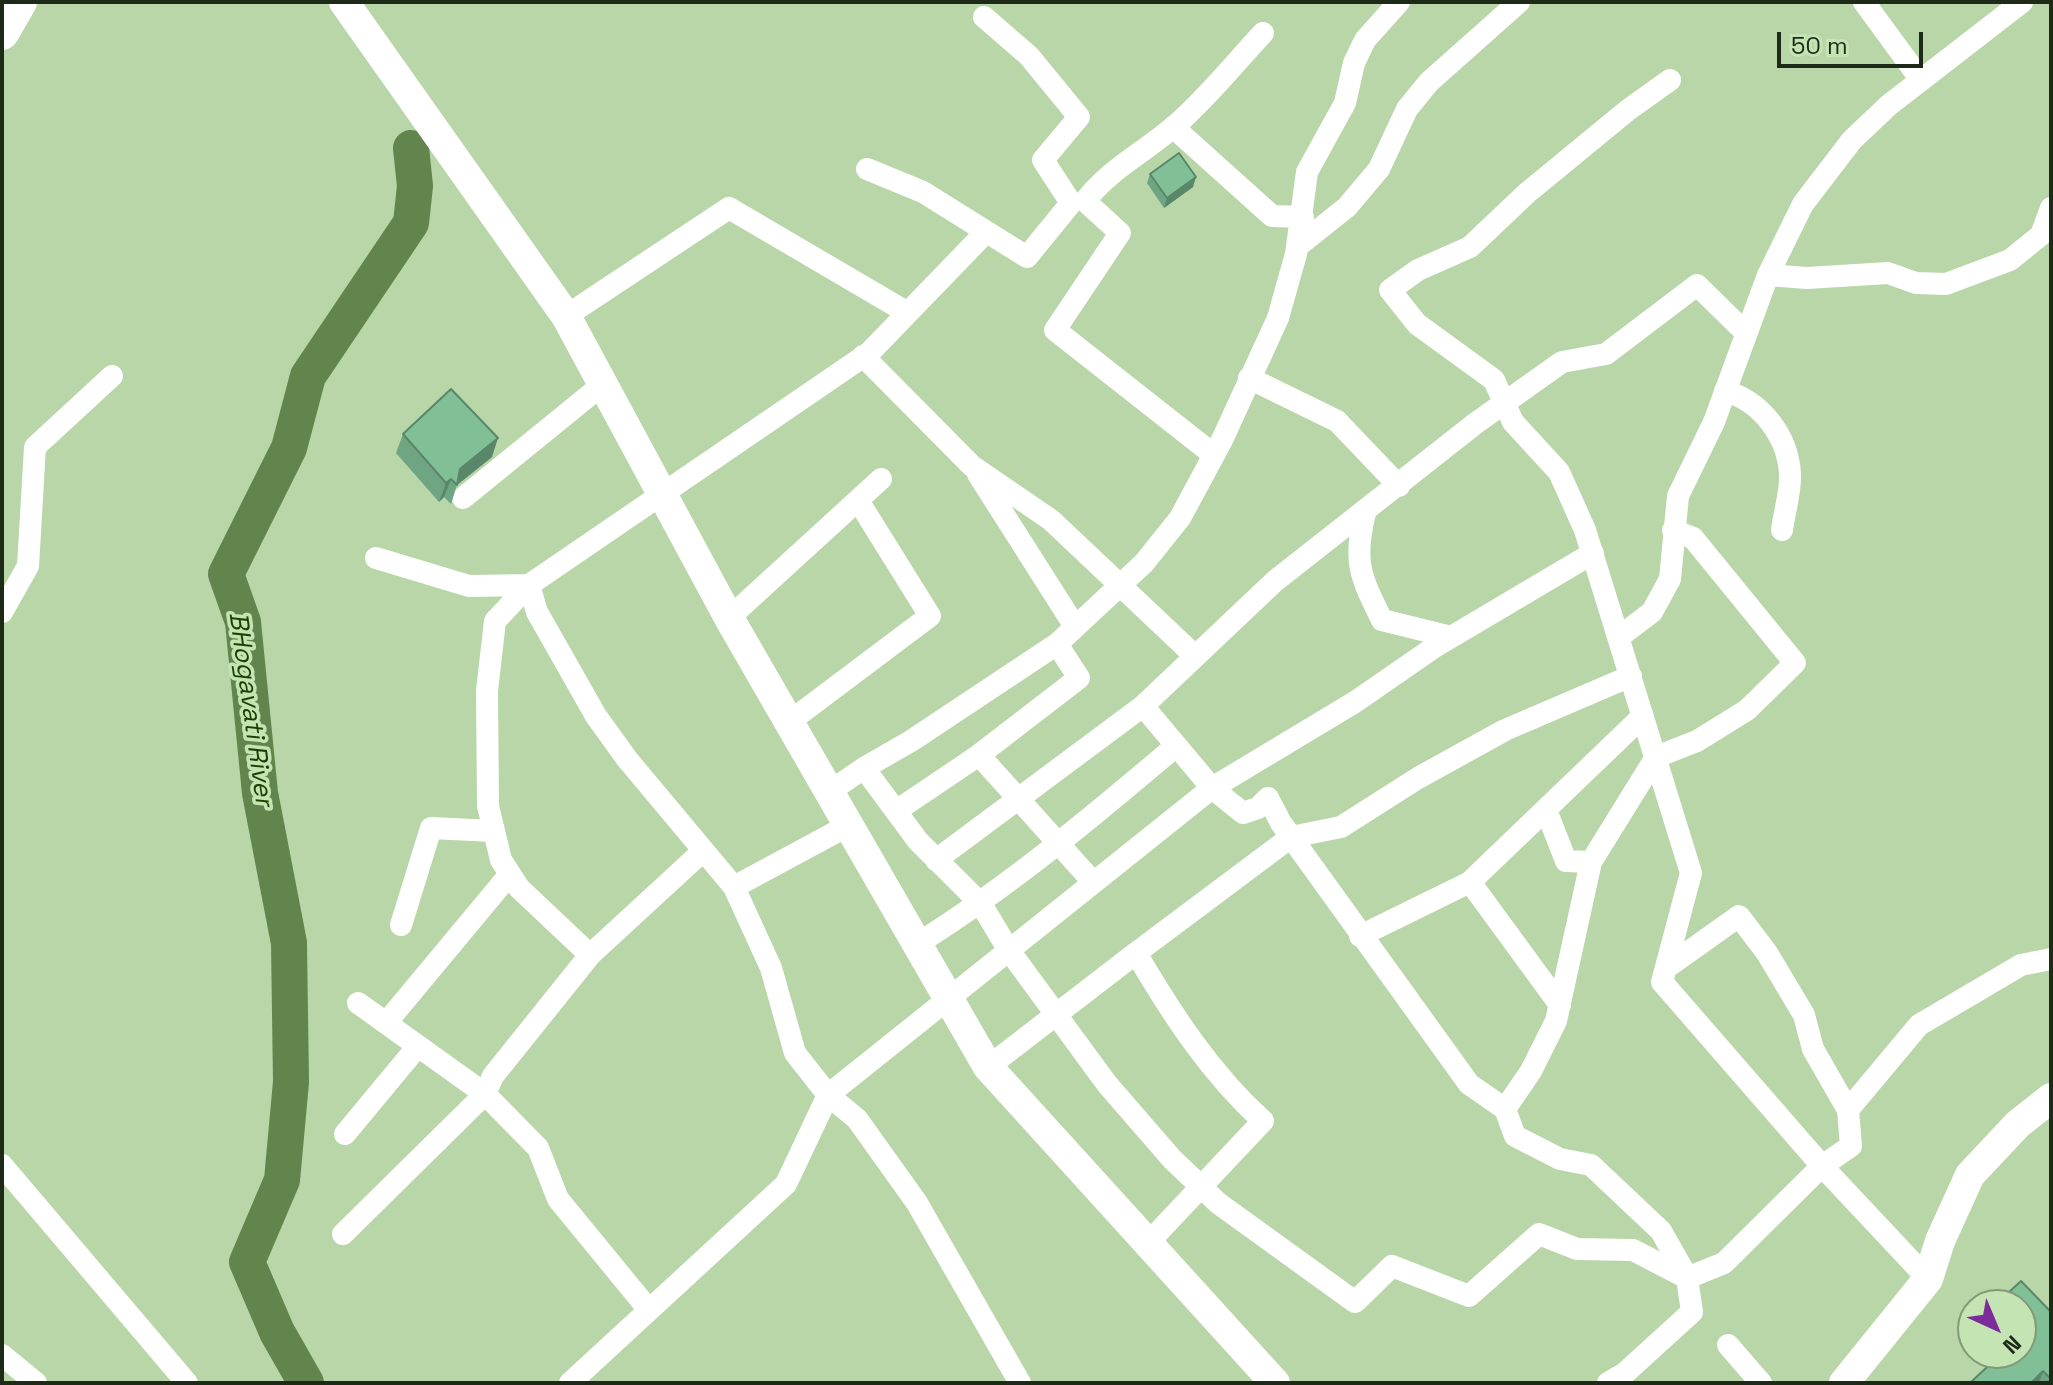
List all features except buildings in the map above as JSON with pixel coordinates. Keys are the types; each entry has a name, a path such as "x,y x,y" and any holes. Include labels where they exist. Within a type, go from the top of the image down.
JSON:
{"street":[{"path":"344,2 566,316 729,618 988,1067 1275,1383"},
{"path":"829,792 1057,644 1121,584 1180,518 1214,455 1278,318 1298,246 1307,172 1345,103 1354,63 1365,40 1399,2"},
{"path":"1298,246 1347,207 1379,169 1407,109 1429,82 1519,2"},
{"path":"1864,2 1921,80"},
{"path":"1619,637 1652,612 1670,579 1678,496 1714,422 1768,275 1803,204 1852,140 1921,80 2022,2"},
{"path":"867,169 923,192 1027,257 1071,203 1043,160 1079,117 1029,56 984,17"},
{"path":"1214,455 1055,330 1120,233 1085,201 1105,175 1173,127 1263,33"},
{"path":"1670,80 1628,110 1527,193 1470,247 1418,270 1390,290 1417,324 1494,380 1513,422 1559,472 1593,553 1691,873 1662,982 1822,1166 1928,1279"},
{"path":"1173,127 1272,216 1303,217"},
{"path":"566,316 729,208 908,313"},
{"path":"1768,275 1807,278 1888,273 1916,283 1946,284 2010,260 2041,235 2051,208"},
{"path":"590,955 519,888 501,860 488,806 487,691 495,621 529,585 660,492 755,434 863,356 986,232"},
{"path":"936,860 1143,706 1275,581 1476,423 1562,362 1606,354 1697,285 1745,332"},
{"path":"863,356 972,466 1051,520 1195,656"},
{"path":"2,612 28,566 35,447 112,376"},
{"path":"1249,378 1337,421 1399,486"},
{"path":"463,498 602,385"},
{"path":"1725,391 1745,396 1776,429 1790,474 1782,530"},
{"path":"972,466 1074,625"},
{"path":"729,618 881,479"},
{"path":"789,722 930,616 859,502"},
{"path":"1365,513 1356,548 1365,586 1382,620 1451,637"},
{"path":"1505,1109 1531,1071 1556,1021 1591,862 1656,757 1697,741 1747,710 1795,663 1693,538 1673,530"},
{"path":"570,1383 786,1184 828,1095 947,997 1212,788 1355,702 1451,637 1593,553"},
{"path":"376,558 469,586 529,585"},
{"path":"529,585 537,612 596,716 734,887 771,968 795,1053 828,1095 857,1119 917,1203 1020,1383"},
{"path":"896,811 979,755 1079,678 1057,644"},
{"path":"988,1067 1291,837 1341,827 1418,778 1505,730 1631,676"},
{"path":"1143,706 1212,788 1243,813 1258,808 1268,798 1291,837 1360,936 1469,1084 1505,1109 1515,1136 1560,1159 1591,1165 1661,1231 1687,1278 1692,1312 1625,1373 1608,1383"},
{"path":"1360,936 1470,882 1643,716"},
{"path":"917,944 981,904 1059,845 1176,746"},
{"path":"979,755 1093,882"},
{"path":"864,768 936,860 981,904 1008,949 1107,1084 1218,1203 1355,1302 1392,1266 1469,1296 1539,1234 1577,1249 1633,1250 1687,1278 1724,1263 1822,1166 1851,1146 1848,1110 1813,1049 1804,1015 1767,953 1739,916 1666,968"},
{"path":"1546,810 1566,861 1591,862"},
{"path":"734,887 849,825"},
{"path":"401,925 431,828 494,831"},
{"path":"343,1234 485,1094 493,1076 590,955 703,851"},
{"path":"386,1023 510,874"},
{"path":"1470,882 1560,1005"},
{"path":"1136,953 1189,1037 1234,1095 1263,1121 1148,1243"},
{"path":"1848,1110 1919,1025 2021,965 2051,959"},
{"path":"358,1003 485,1094 538,1148 558,1199 649,1310"},
{"path":"345,1134 418,1046"},
{"path":"1844,1383 1928,1279 1940,1241 1970,1175 2018,1124 2051,1098"},
{"path":"2,1165 187,1383"},
{"path":"1728,1345 1761,1383"},
{"path":"2,1355 36,1383"}],"waterway":[{"name":"BHogavati River","path":"306,1383 277,1332 247,1262 282,1180 291,1082 289,943 260,793 243,622 226,574 289,448 308,376 411,223 415,186 411,148"}]}
